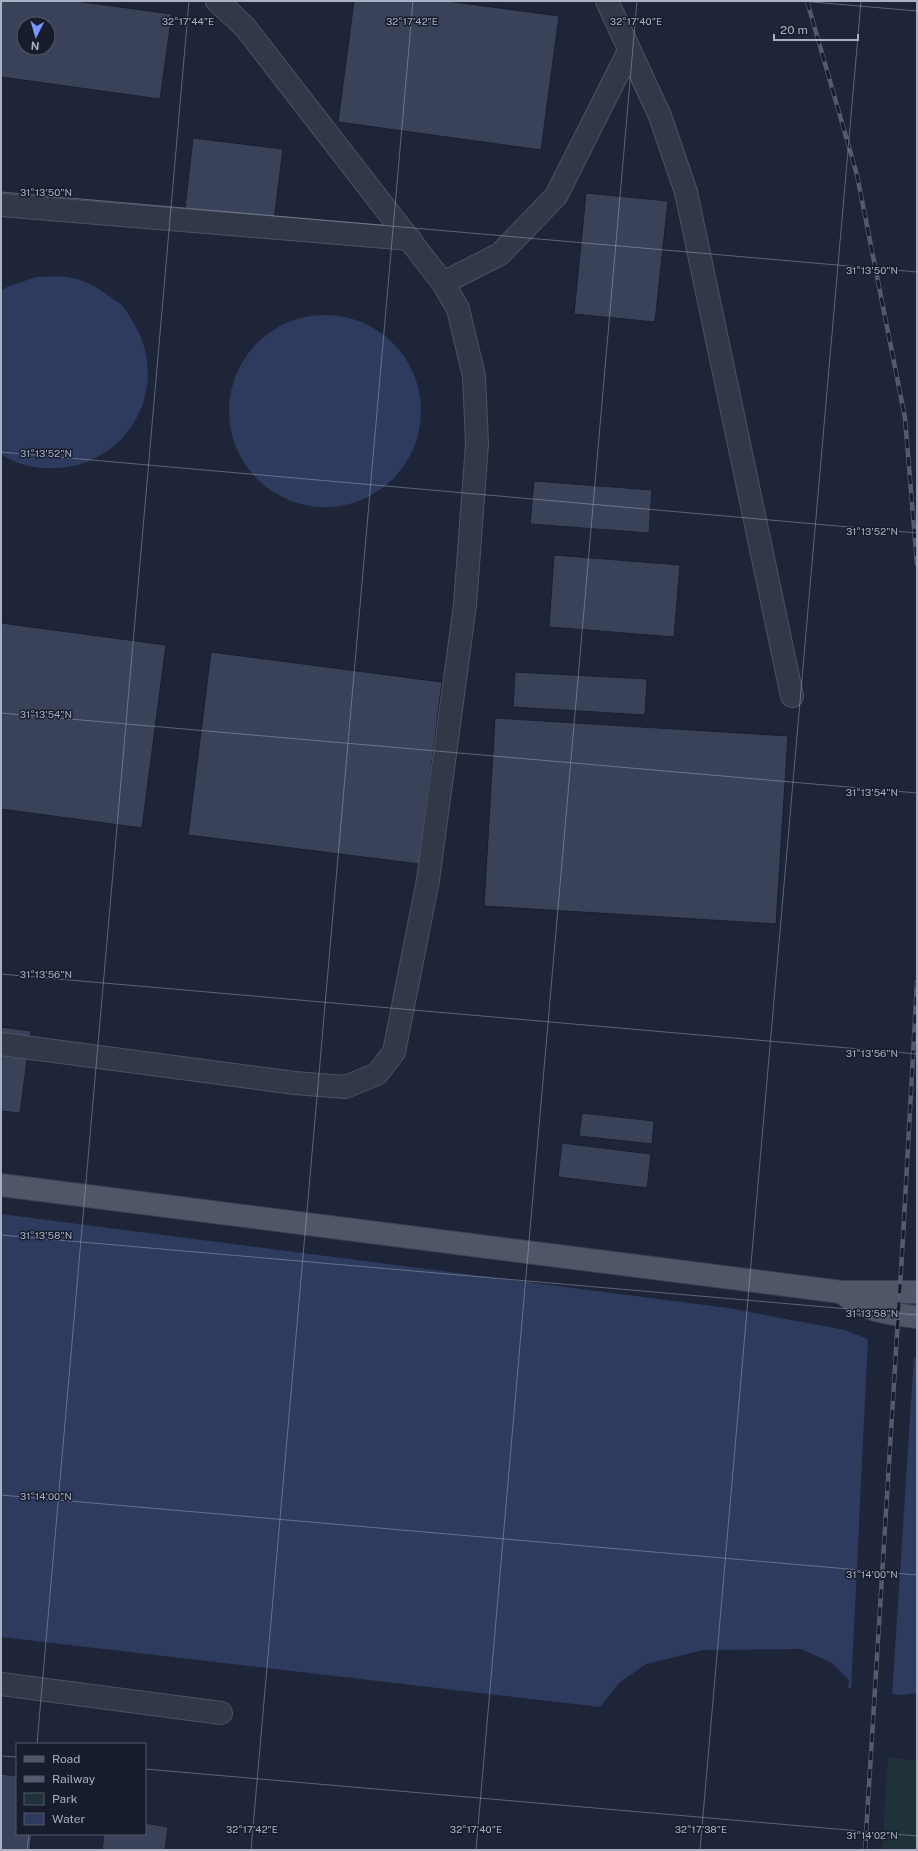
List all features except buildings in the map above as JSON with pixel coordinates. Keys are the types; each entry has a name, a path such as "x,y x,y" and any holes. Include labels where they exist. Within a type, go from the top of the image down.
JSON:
{"main road":[{"path":"1,1185 842,1292 917,1292"},
{"path":"842,1292 860,1305 880,1313 917,1317"}],"street":[{"path":"1,1044 295,1083 345,1087 377,1074 394,1052 428,880 465,605 477,444 474,376 458,309 443,283 245,26 217,1"},
{"path":"607,1 660,116 686,192 792,696"},
{"path":"443,283 500,254 556,196 629,51"},
{"path":"1,205 410,239"},
{"path":"1,1684 221,1713"}],"green space":[{"path":"888,1757 917,1761 917,1850 882,1850"}],"water":[{"path":"36,277 73,278 95,287 120,304 134,324 144,348 148,372 145,395 137,417 123,437 105,452 83,463 58,468 28,466 1,454 1,291 7,287"},
{"path":"316,315 334,315 362,322 378,331 393,343 405,358 414,374 421,402 421,420 414,448 405,464 393,479 378,491 362,500 334,507 316,507 297,503 280,496 264,485 251,472 240,456 233,439 229,420 229,402 233,383 240,366 251,350 264,337 280,326 297,319"},
{"path":"1,1214 728,1308 845,1330 917,1359 917,1693 901,1695 848,1688 849,1680 832,1663 801,1649 704,1650 646,1664 619,1683 600,1707 1,1637"}],"pier":[{"path":"868,1337 914,1356 892,1696 851,1691"}],"railway":[{"path":"807,1 857,175 905,418 917,564"},
{"path":"865,1850 903,1238 917,982"}]}
